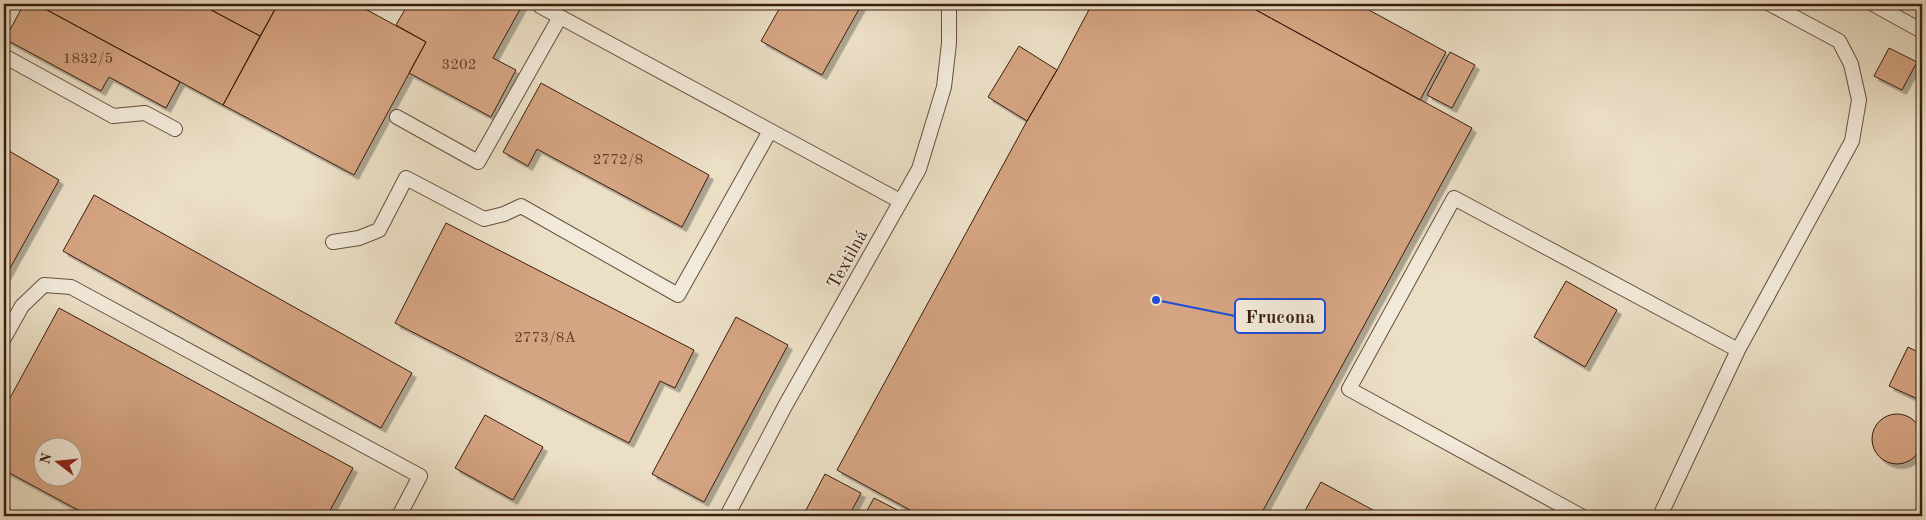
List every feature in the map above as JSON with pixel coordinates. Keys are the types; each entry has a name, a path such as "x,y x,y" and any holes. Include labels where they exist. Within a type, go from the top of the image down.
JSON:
{"lane":[{"name":"Textilná","path":"727,516 785,406 919,169 944,86 949,43 949,4"},
{"path":"1660,516 1738,350 1852,141 1858,100 1851,64 1839,41 1770,4"},
{"path":"1873,4 1922,31"},
{"path":"540,6 900,201"},
{"path":"397,117 478,162 560,18"},
{"path":"4,56 113,116 145,113 175,129"},
{"path":"333,242 359,238 379,230 406,178 484,219 504,214 521,206 678,296 770,131"},
{"path":"1581,516 1349,389 1454,198 1738,350"},
{"path":"4,338 22,306 44,285 71,287 420,476 399,516"}],"building":[{"path":"24,4 36,4 180,82 166,108 109,77 101,91 5,39"},
{"path":"36,4 200,4 260,36 223,105"},
{"path":"200,4 278,4 260,36"},
{"path":"278,4 356,4 426,42 354,175 223,105"},
{"path":"408,4 523,4 493,58 516,70 491,117 409,73 426,42 396,25"},
{"path":"782,4 862,4 822,75 761,41"},
{"path":"1092,4 1245,4 1472,128 1260,516 921,516 837,470"},
{"path":"1259,4 1358,4 1446,52 1420,100 1256,10"},
{"path":"1019,46 1057,70 1027,121 988,97"},
{"path":"1889,48 1917,62 1902,90 1874,76"},
{"path":"1450,52 1475,65 1452,108 1427,95"},
{"path":"541,83 709,175 682,227 537,149 528,166 503,152"},
{"path":"4,148 59,180 4,279"},
{"path":"94,195 412,373 381,428 63,251"},
{"path":"446,223 694,350 675,388 660,381 629,443 395,323"},
{"path":"1566,281 1617,310 1585,367 1534,337"},
{"path":"59,308 353,468 327,516 89,516 37,488 82,488 82,438 32,438 32,485 4,470 4,409"},
{"path":"736,317 788,345 704,502 652,474"},
{"path":"1908,347 1922,354 1922,401 1889,386"},
{"path":"1892,414 1902,414 1915,421 1922,434 1922,444 1915,457 1902,464 1892,464 1883,460 1876,453 1872,444 1872,434 1876,425 1883,418"},
{"path":"485,415 543,447 513,500 455,468"},
{"path":"825,474 861,493 849,516 810,516 805,512"},
{"path":"1321,482 1384,516 1302,516"},
{"path":"874,498 905,514 904,516 864,516"}],"place":[{"name":"Frucona","path":"1156,300"}]}
